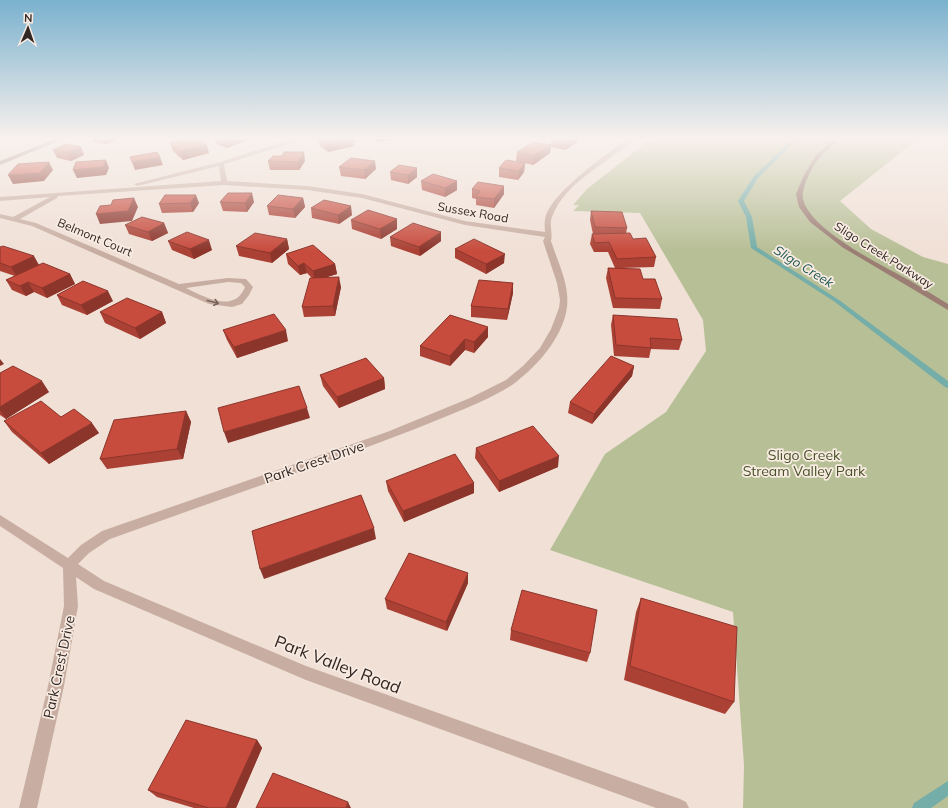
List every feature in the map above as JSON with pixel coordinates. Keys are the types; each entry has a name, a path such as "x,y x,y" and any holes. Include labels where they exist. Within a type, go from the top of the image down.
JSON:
{"street":[{"path":"0,199 109,191 170,176"},
{"path":"223,176 224,183"},
{"name":"Park Crest Drive","path":"28,808 56,686 71,606 69,565 85,549 106,535 261,479 399,433 485,396 510,382 528,367 544,348 555,328 563,307 562,288 547,241 549,235 548,219 552,210 571,185 583,176"},
{"name":"Sligo Creek Parkway","path":"807,176 800,188 799,196 807,214 827,234 841,244 948,308"},
{"name":"Sussex Road","path":"109,191 224,183 307,188 362,196 465,223 549,235"},
{"path":"14,218 58,195"},
{"name":"Belmont Court","path":"0,216 14,218 34,224 165,280 177,287 214,303 227,305 238,302 246,295 249,287 243,281 228,280 177,287"},
{"name":"Park Valley Road","path":"0,520 99,585 306,673 680,808"}],"green space":[{"name":"Sligo Creek Stream Valley Park","path":"604,176 872,176 840,201 871,229 923,257 948,264 948,808 743,808 744,765 733,612 550,550 605,454 666,412 706,351 703,320 640,213 573,211 579,205 573,205 587,189"}],"building":[{"path":"430,176 439,176 457,181 445,188 421,181"},
{"path":"478,182 504,186 494,199 476,197 480,191 472,189"},
{"path":"228,193 252,193 245,203 220,202"},
{"path":"165,195 196,195 190,203 159,204"},
{"path":"278,195 303,198 293,209 267,206"},
{"path":"134,198 128,211 96,214 100,206 111,205 113,200"},
{"path":"324,200 351,206 338,215 311,208"},
{"path":"368,210 397,219 380,229 351,220"},
{"path":"591,211 622,212 627,228 595,227"},
{"path":"142,217 164,223 148,232 125,225"},
{"path":"413,223 441,232 419,247 390,237"},
{"path":"187,232 209,240 190,249 168,241"},
{"path":"255,233 287,239 270,253 236,246"},
{"path":"630,233 633,239 646,238 656,257 617,259 609,242 595,243 592,234"},
{"path":"474,239 505,254 486,264 455,249"},
{"path":"313,245 335,264 313,271 304,263 298,266 286,254"},
{"path":"3,246 34,256 11,267 0,263 0,247"},
{"path":"43,263 70,274 42,288 28,282 20,286 6,280"},
{"path":"608,268 640,269 643,279 655,279 662,299 615,298"},
{"path":"339,277 333,306 302,307 310,278"},
{"path":"479,280 513,283 508,309 471,306"},
{"path":"83,281 108,291 81,305 57,295"},
{"path":"127,298 162,312 135,328 100,312"},
{"path":"274,314 286,330 234,347 223,330"},
{"path":"450,315 488,327 474,342 465,339 450,356 420,346"},
{"path":"613,315 677,319 682,340 650,338 651,348 616,345"},
{"path":"611,356 634,366 594,414 570,402"},
{"path":"366,358 384,378 337,397 320,375"},
{"path":"13,366 42,381 0,407 0,373"},
{"path":"299,386 307,408 224,432 218,408"},
{"path":"41,401 61,417 74,409 92,423 41,453 4,421"},
{"path":"186,411 177,449 100,459 114,420"},
{"path":"533,426 559,456 499,481 476,448"},
{"path":"455,454 474,483 403,511 386,481"},
{"path":"361,495 374,528 260,569 252,531"},
{"path":"409,553 468,573 446,622 385,599"},
{"path":"522,590 597,610 590,653 511,630"},
{"path":"641,598 737,627 734,702 630,666"},
{"path":"186,720 257,740 226,808 209,808 148,790"},
{"path":"273,773 348,802 346,808 256,808"}],"waterway":[{"name":"Sligo Creek","path":"757,176 741,201 749,217 754,248 837,301 948,385"},
{"name":"Sligo Creek","path":"919,808 948,788"}]}
